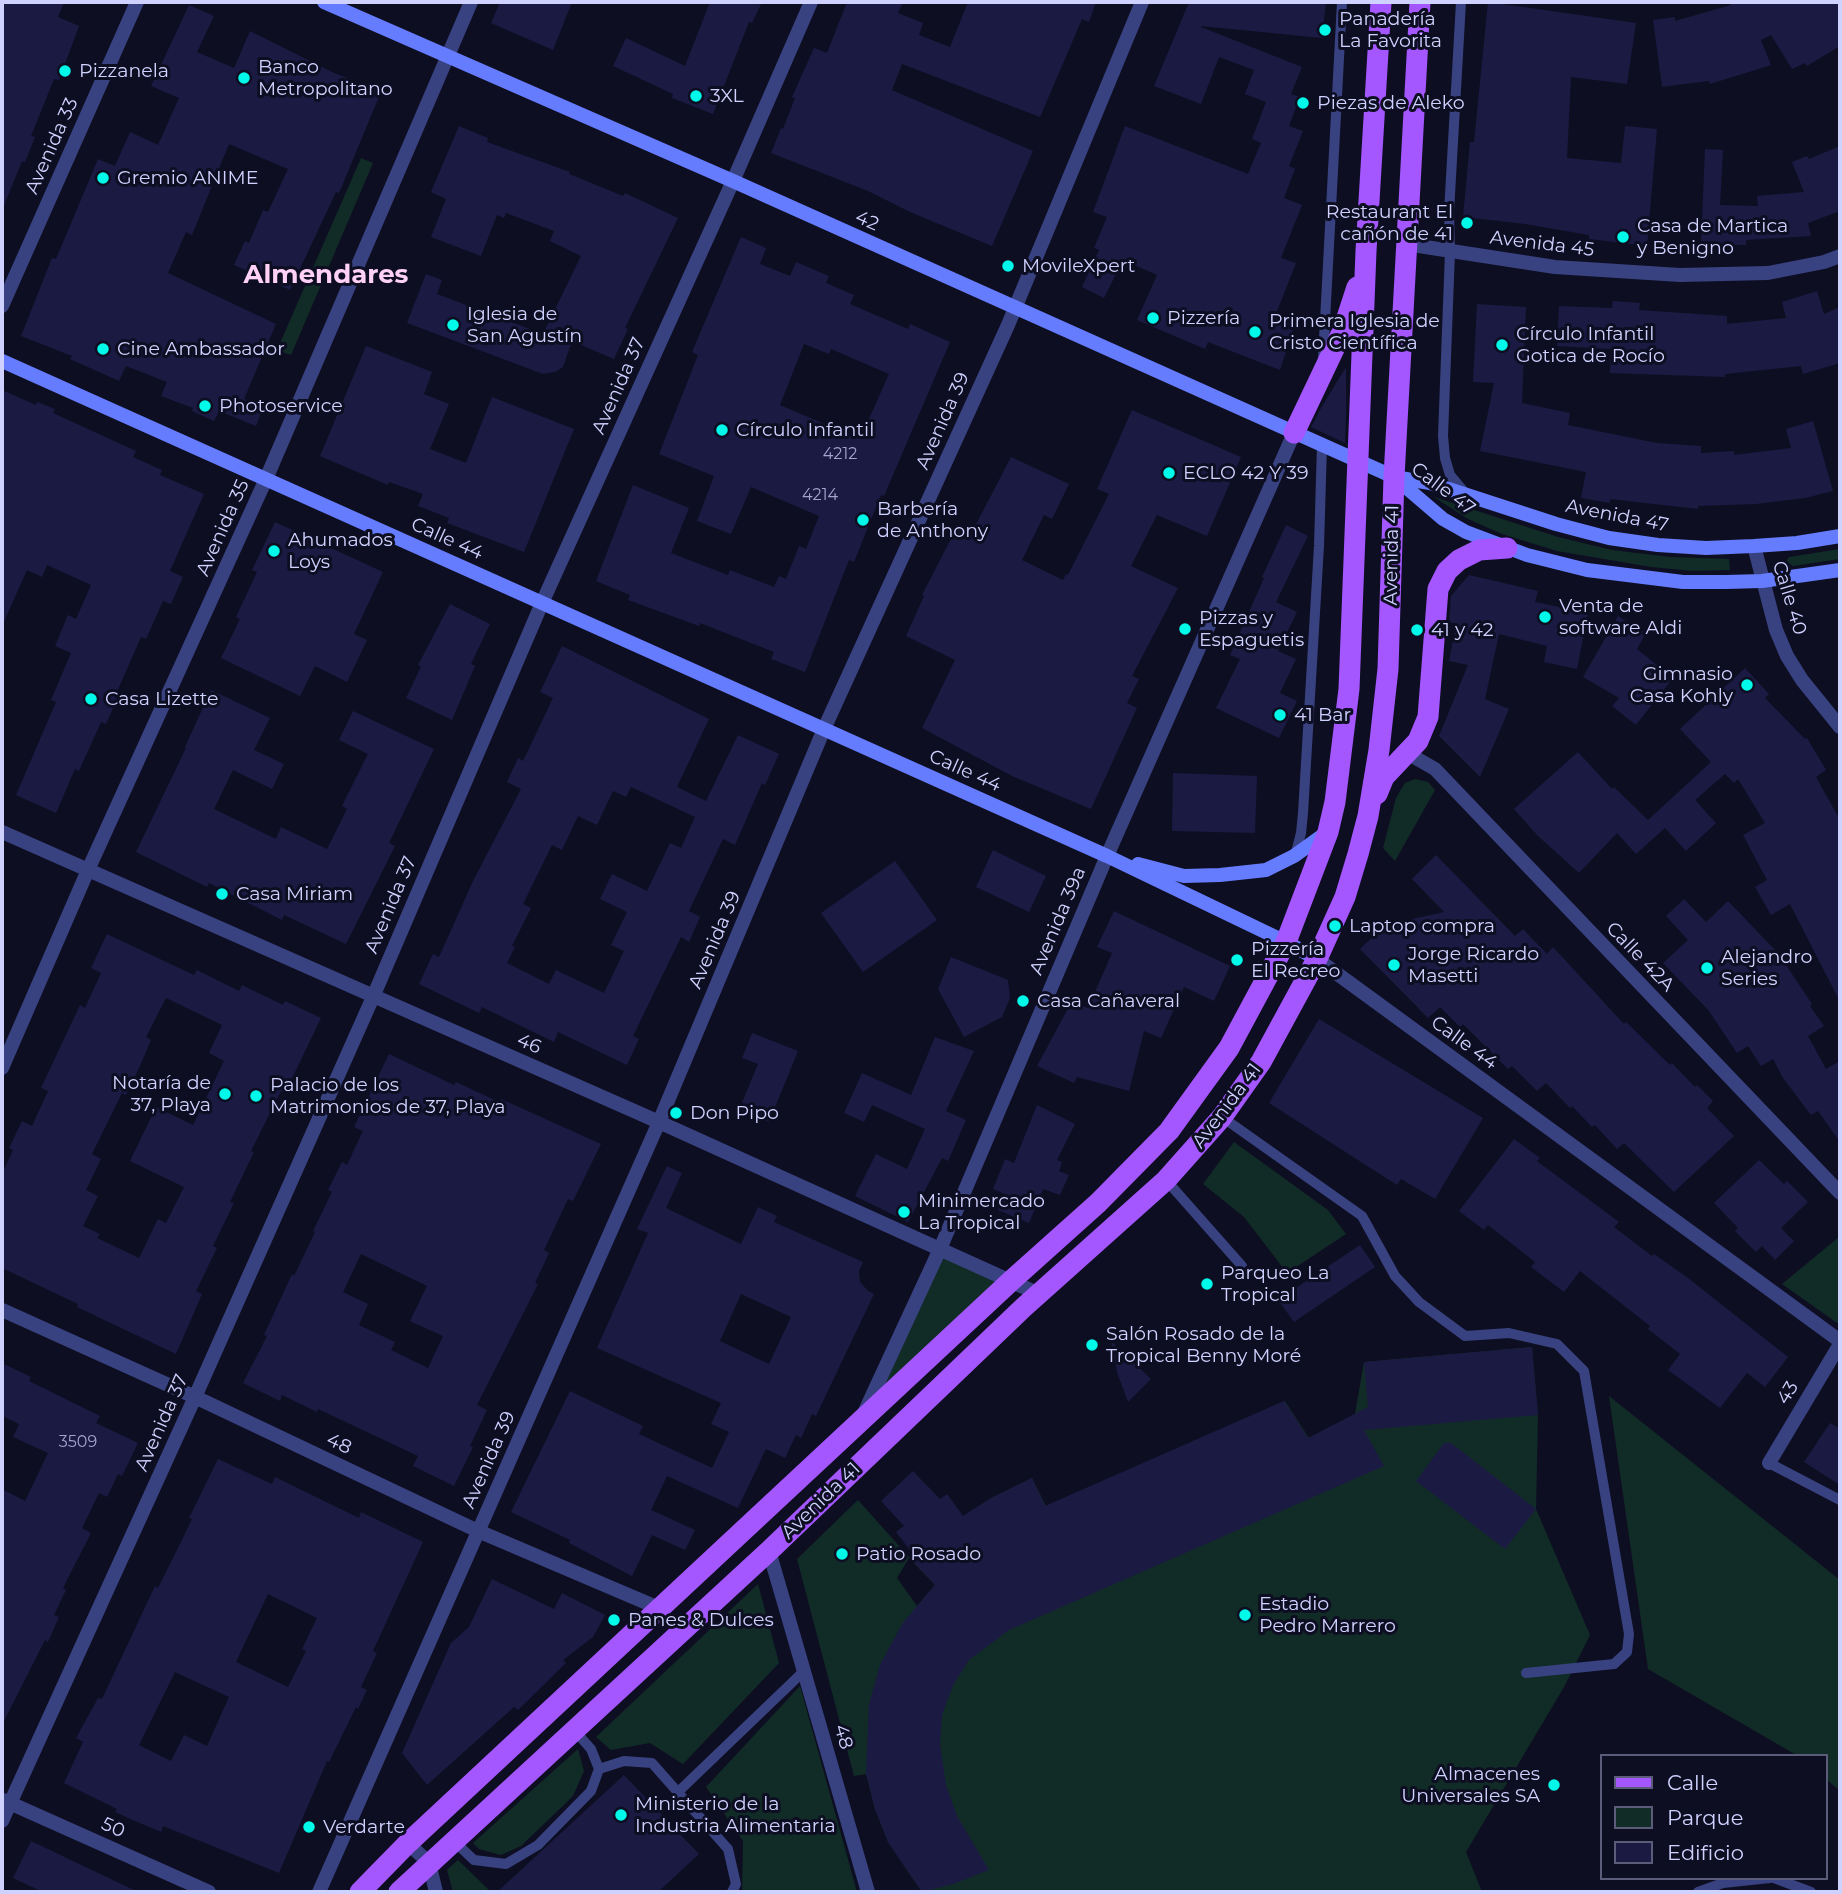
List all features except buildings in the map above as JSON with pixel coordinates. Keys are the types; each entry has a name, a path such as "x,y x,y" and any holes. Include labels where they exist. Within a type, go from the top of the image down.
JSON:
{"main road":[{"name":"42","path":"324,2 733,181 1394,477"},
{"name":"Avenida 41","path":"360,1892 408,1843 1098,1203 1169,1131 1229,1048 1286,942 1328,832 1335,802 1349,689 1366,251 1381,2"},
{"name":"Avenida 41","path":"399,1892 769,1551 1039,1294 1167,1180 1222,1117 1261,1062 1317,959 1345,897 1368,816 1388,669 1394,477 1420,2"},
{"path":"1294,433 1343,330 1366,251"},
{"name":"Calle 44","path":"2,360 1107,856 1317,959"},
{"name":"Avenida 47","path":"1394,477 1430,483 1556,524 1609,537 1682,547 1754,547 1840,536"},
{"name":"Calle 47","path":"1394,477 1443,519 1466,532 1507,548"},
{"path":"1368,816 1384,777 1418,741 1428,717 1438,589 1447,571 1470,554 1507,548 1587,570 1683,582 1762,581 1840,569"},
{"path":"1107,856 1184,876 1220,875 1266,870 1294,856 1328,832"}],"street":[{"name":"Avenida 33","path":"2,306 136,2"},
{"name":"Avenida 35","path":"2,1068 88,870 267,479 471,2"},
{"name":"Avenida 37","path":"2,1821 6,1801 195,1397 373,997 542,603 811,2"},
{"name":"Avenida 39","path":"318,1892 659,1122 824,729 1015,308 1142,2"},
{"name":"Avenida 45","path":"1406,244 1555,267 1679,275 1768,273 1824,262 1840,256"},
{"name":"Avenida 39a","path":"859,1425 940,1249 1107,856 1294,433"},
{"name":"Calle 40","path":"1754,547 1776,630 1787,656 1802,680 1840,727"},
{"name":"Calle 42A","path":"1407,753 1435,769 1840,1194"},
{"name":"46","path":"2,832 659,1122 1039,1294"},
{"name":"Calle 44","path":"1317,959 1840,1343"},
{"name":"48","path":"2,1310 195,1397 478,1531 661,1609"},
{"name":"43","path":"1769,1463 1840,1343"},
{"name":"48","path":"769,1551 868,1892"},
{"name":"50","path":"6,1801 209,1892"},
{"path":"408,1843 429,1863 436,1892"}],"lane":[{"path":"1322,378 1342,2"},
{"path":"1461,2 1450,186 1443,436 1444,458 1450,475 1466,495"},
{"path":"1294,856 1301,834 1303,813 1319,546 1322,445"},
{"path":"1222,1117 1362,1216 1395,1276 1419,1302 1465,1336 1509,1333 1557,1344 1584,1371 1629,1634 1627,1652 1614,1664 1526,1673"},
{"path":"1167,1180 1242,1266"},
{"path":"1769,1463 1840,1500"},
{"path":"678,1792 804,1671"},
{"path":"453,1841 474,1860 506,1864 538,1845 591,1791 599,1769 591,1749 573,1730"},
{"path":"599,1769 624,1760 652,1763 728,1849 736,1884 732,1892"},
{"path":"1699,1892 1723,1883 1752,1880"},
{"path":"1778,1880 1811,1892"}],"green space":[{"path":"361,158 373,163 291,355 277,350"},
{"path":"1434,497 1558,537 1612,550 1670,557 1729,559 1730,570 1693,571 1651,567 1557,551 1502,534 1468,519"},
{"path":"1840,549 1840,559 1793,566 1786,561 1789,557"},
{"path":"1415,779 1428,782 1435,790 1395,861 1383,848 1396,798 1405,783"},
{"path":"1234,1142 1328,1210 1346,1234 1287,1273 1244,1217 1203,1184"},
{"path":"1840,1237 1840,1325 1782,1284"},
{"path":"940,1249 1012,1280 859,1425"},
{"name":"Estadio Pedro Marrero","path":"1532,1347 1538,1415 1536,1509 1590,1635 1564,1687 1466,1852 1482,1892 922,1892 888,1842 875,1809 866,1774 854,1776 797,1559 858,1500 909,1557 991,1498 1032,1478 1046,1506 1285,1401 1309,1438 1355,1414 1364,1362","holes":["909,1558 935,1585 917,1606 897,1578"]},
{"path":"1609,1396 1840,1580 1840,1791 1828,1781 1828,1754 1795,1754 1648,1669"},
{"path":"758,1584 779,1663 683,1764 650,1743 611,1750 596,1737"},
{"path":"800,1686 857,1892 742,1892 743,1841 706,1787"},
{"path":"578,1749 584,1771 573,1796 521,1846 501,1855 479,1849 473,1843"},
{"path":"458,1860 491,1892 453,1892 447,1870"}],"place":[{"name":"Panadería La Favorita","path":"1325,30"},
{"name":"Pizzanela","path":"65,71"},
{"name":"Banco Metropolitano","path":"244,78"},
{"name":"3XL","path":"696,96"},
{"name":"Piezas de Aleko","path":"1303,103"},
{"name":"Gremio ANIME","path":"103,178"},
{"name":"Restaurant El cañón de 41","path":"1467,223"},
{"name":"Casa de Martica y Benigno","path":"1623,237"},
{"name":"MovileXpert","path":"1008,266"},
{"name":"Pizzería","path":"1153,318"},
{"name":"Iglesia de San Agustín","path":"453,325"},
{"name":"Primera Iglesia de Cristo Científica","path":"1255,332"},
{"name":"Círculo Infantil Gotica de Rocío","path":"1502,345"},
{"name":"Cine Ambassador","path":"103,349"},
{"name":"Photoservice","path":"205,406"},
{"name":"Círculo Infantil","path":"722,430"},
{"name":"ECLO 42 Y 39","path":"1169,473"},
{"name":"Barbería de Anthony","path":"863,520"},
{"name":"Ahumados Loys","path":"274,551"},
{"name":"Venta de software Aldi","path":"1545,617"},
{"name":"Pizzas y Espaguetis","path":"1185,629"},
{"name":"41 y 42","path":"1417,630"},
{"name":"Gimnasio Casa Kohly","path":"1747,685"},
{"name":"Casa Lizette","path":"91,699"},
{"name":"41 Bar","path":"1280,715"},
{"name":"Casa Miriam","path":"222,894"},
{"name":"Laptop compra","path":"1335,926"},
{"name":"Pizzería El Recreo","path":"1237,960"},
{"name":"Jorge Ricardo Masetti","path":"1394,965"},
{"name":"Alejandro Series","path":"1707,968"},
{"name":"Casa Cañaveral","path":"1023,1001"},
{"name":"Notaría de 37, Playa","path":"225,1094"},
{"name":"Palacio de los Matrimonios de 37, Playa","path":"256,1096"},
{"name":"Don Pipo","path":"676,1113"},
{"name":"Minimercado La Tropical","path":"904,1212"},
{"name":"Parqueo La Tropical","path":"1207,1284"},
{"name":"Salón Rosado de la Tropical Benny Moré","path":"1092,1345"},
{"name":"Patio Rosado","path":"842,1554"},
{"name":"Estadio Pedro Marrero","path":"1245,1615"},
{"name":"Panes & Dulces","path":"614,1620"},
{"name":"Almacenes Universales SA","path":"1554,1785"},
{"name":"Ministerio de la Industria Alimentaria","path":"621,1815"},
{"name":"Verdarte","path":"309,1827"}],"district":[{"name":"Almendares","path":"326,275"}]}
